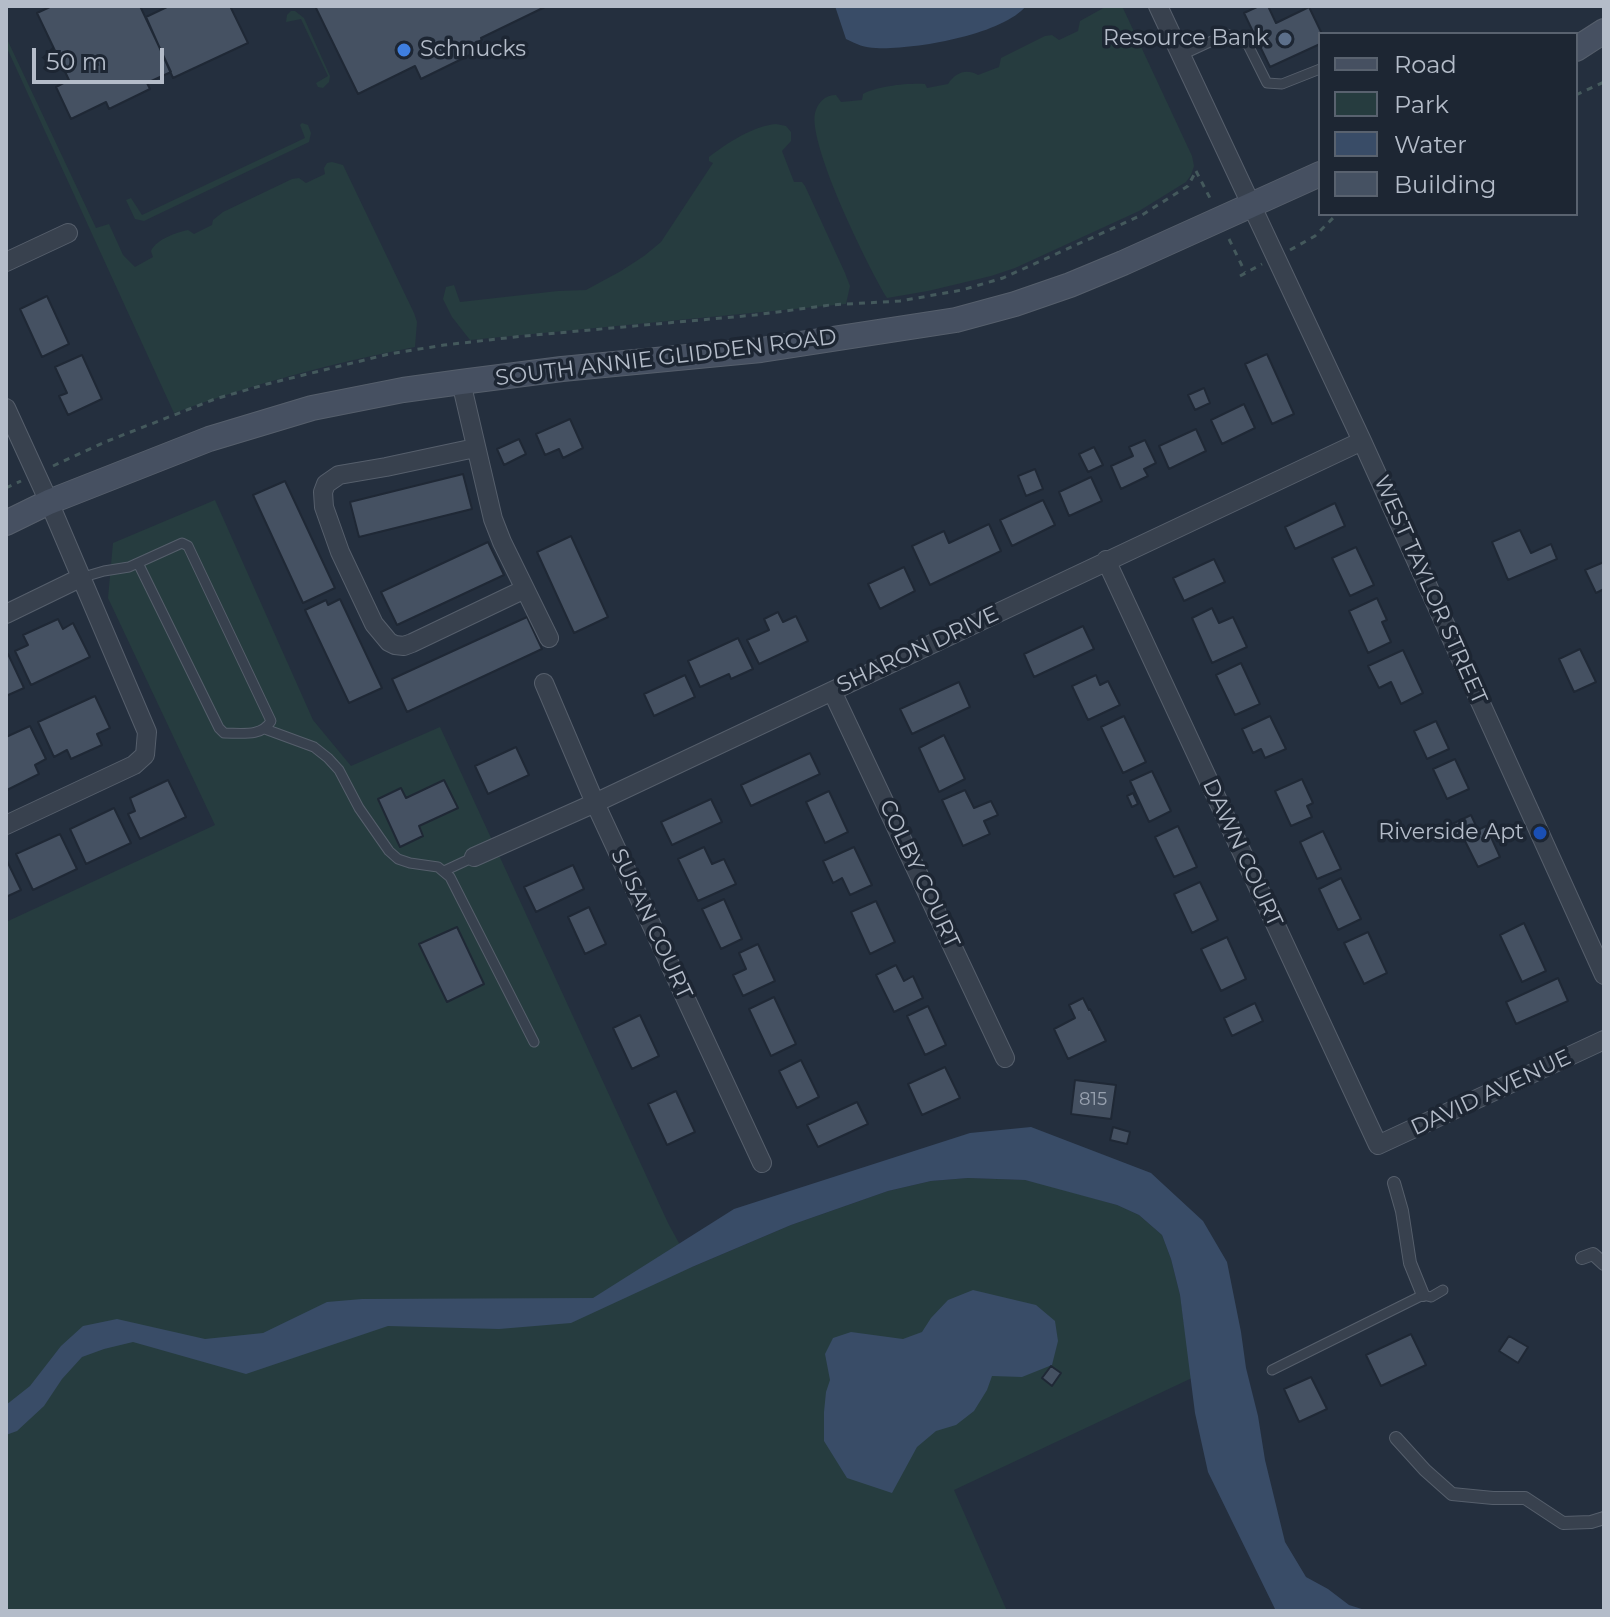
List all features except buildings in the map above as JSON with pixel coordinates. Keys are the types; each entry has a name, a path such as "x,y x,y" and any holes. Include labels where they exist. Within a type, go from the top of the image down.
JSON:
{"main road":[{"path":"1578,48 1604,31"},
{"path":"1578,58 1604,51"},
{"name":"SOUTH ANNIE GLIDDEN ROAD","path":"6,523 49,502 209,439 312,408 461,382 761,350 956,320 1070,285 1318,175"}],"street":[{"name":"WEST TAYLOR STREET","path":"1158,6 1362,441 1604,975"},
{"path":"6,262 68,233"},
{"path":"461,382 493,519 549,638"},
{"path":"6,408 147,732 145,755 134,765 6,825"},
{"name":"SHARON DRIVE","path":"474,857 595,803 1362,441"},
{"path":"475,448 339,475 326,484 322,500 340,552 374,624 395,645 412,643 525,589"},
{"name":"DAWN COURT","path":"1106,560 1378,1145"},
{"path":"6,614 80,578"},
{"name":"SUSAN COURT","path":"544,683 595,803 762,1163"},
{"name":"COLBY COURT","path":"832,691 1005,1058"},
{"name":"DAVID AVENUE","path":"1378,1145 1604,1040"},
{"path":"1394,1183 1410,1263 1423,1295"},
{"path":"1582,1258 1602,1255"},
{"path":"1396,1438 1452,1494 1525,1498 1563,1523 1604,1518"}],"lane":[{"path":"1182,55 1227,34 1248,45 1267,83 1282,84 1318,70"},
{"path":"80,578 129,567 182,543 188,546 271,721 265,729 224,733 219,728 138,563"},
{"path":"265,729 314,747 328,758 339,770 359,808 398,859 438,867 450,877 534,1042"},
{"path":"444,871 474,857"},
{"path":"1272,1370 1423,1295 1431,1297 1443,1290"}],"path":[{"path":"1578,94 1604,82"},
{"path":"6,488 105,442 215,399 389,354 524,336 830,305 900,301 962,290 1003,278 1142,215 1188,186 1196,171"},
{"path":"1315,236 1335,216"}],"green space":[{"path":"1107,6 1122,6 1192,156 1194,166 1186,182 1139,211 1015,268 928,291 887,298 854,234 821,151 815,129 815,113 820,102 836,95 841,102 862,100 863,94 893,86 925,84 927,88 948,84 957,74 965,72 978,75 999,67 1001,58 1045,36 1052,35 1059,40 1078,31 1080,21"},
{"path":"295,11 304,18 330,76 323,88 316,83 328,76 301,19 286,22 287,15"},
{"path":"6,37 96,228 109,224 123,255 135,267 153,257 151,251 167,237 188,230 194,234 212,225 213,220 223,212 292,179 299,178 306,183 325,174 327,163 343,165 414,313 417,322 415,347 293,375 174,413 6,46"},
{"path":"302,123 308,125 311,133 309,142 144,221 135,219 126,200 131,198 142,215 305,138"},
{"path":"776,124 786,126 791,132 791,141 782,151 794,182 802,182 805,186 845,273 850,286 846,304 470,340 452,317 443,299 446,287 454,285 460,302 586,290 621,271 661,242 713,163 709,157 749,132"},
{"path":"215,500 313,720 351,766 440,727 668,1223 692,1267 791,1225 888,1191 931,1181 968,1178 1025,1180 1117,1205 1139,1215 1162,1235 1180,1295 1192,1378 954,1490 1007,1611 6,1611 6,922 215,825 108,598 113,543"}],"water":[{"path":"835,6 1026,6 998,25 978,33 933,43 876,48 846,39"},
{"path":"1031,1127 1151,1173 1203,1221 1227,1262 1265,1460 1285,1542 1306,1577 1349,1605 1368,1611 1276,1611 1208,1472 1195,1413 1180,1295 1162,1235 1139,1215 1117,1205 1025,1180 968,1178 931,1181 888,1191 791,1225 571,1323 499,1329 388,1326 246,1374 133,1342 104,1349 82,1357 44,1406 17,1431 6,1435 6,1405 30,1386 61,1346 83,1326 117,1319 205,1339 263,1333 327,1302 362,1299 593,1298 734,1209 970,1133"},
{"path":"973,1290 1036,1305 1055,1321 1058,1341 1052,1365 1022,1377 992,1376 974,1411 956,1425 936,1431 917,1447 892,1493 847,1478 824,1441 824,1412 830,1380 825,1354 833,1338 851,1332 903,1339 922,1332 948,1300"}],"place":[{"name":"Resource Bank","path":"1285,39"},
{"name":"Schnucks","path":"404,50"},
{"name":"Riverside Apt","path":"1540,833"}]}
